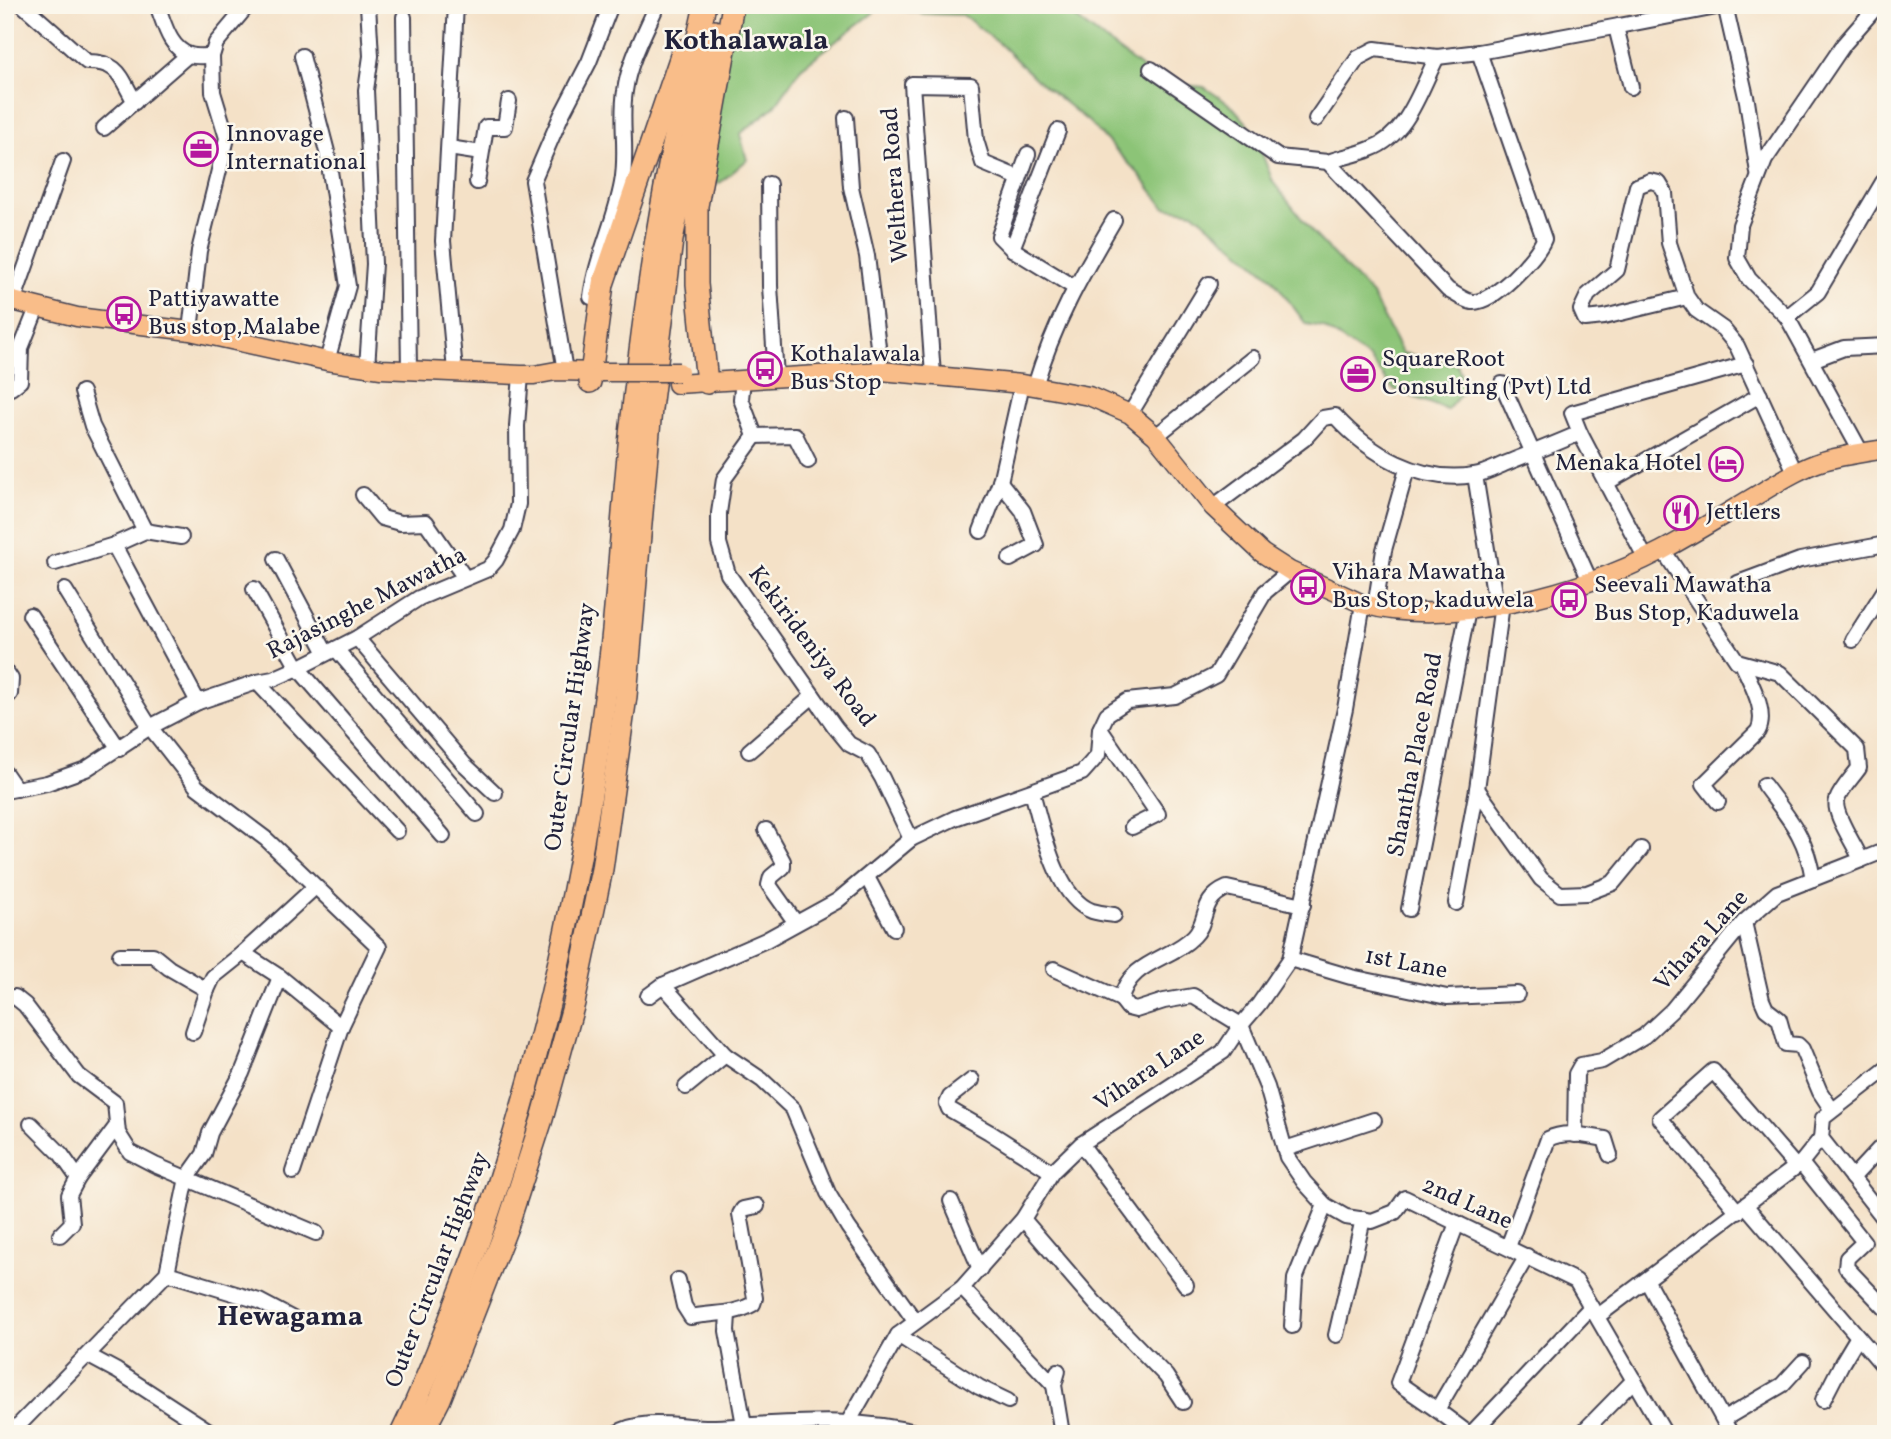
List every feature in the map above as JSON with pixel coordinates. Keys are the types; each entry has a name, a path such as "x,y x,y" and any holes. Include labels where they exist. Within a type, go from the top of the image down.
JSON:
{"highway":[{"path":"595,377 603,284 699,5"},
{"name":"Outer Circular Highway","path":"422,1434 440,1399 508,1227 574,1003 602,869 616,696 632,424 656,236 705,5"},
{"name":"Outer Circular Highway","path":"401,1434 422,1390 490,1216 525,1102 555,980 616,696 672,240 719,5"},
{"path":"707,378 696,284 697,206 733,5"}],"main road":[{"path":"9,301 77,317 190,331 327,362 409,370 528,375 565,371 595,377"},
{"path":"528,375 556,382 595,377 743,379 881,371 1028,385 1089,396 1130,414 1156,436 1213,507 1262,553 1290,571 1369,605 1428,612 1499,605 1590,582 1662,551 1795,472 1822,461 1886,449"}],"street":[{"path":"23,5 87,62 102,62 114,67 135,102"},
{"path":"157,5 176,47 188,55 212,56"},
{"path":"190,331 199,251 227,138 213,92 212,56 216,43 248,5"},
{"path":"366,367 374,264 366,90 371,56 368,5"},
{"path":"455,371 443,241 456,5"},
{"path":"565,371 533,181 561,116 589,62 611,5"},
{"path":"598,324 591,309 591,300 594,277 622,185 624,93 630,66 657,5"},
{"path":"1316,119 1358,58 1375,49 1437,57 1479,52 1726,5 1747,101 1758,173"},
{"path":"1860,453 1787,317 1749,279 1737,258 1740,225 1758,173 1844,44 1878,5"},
{"path":"404,17 409,370"},
{"path":"1619,26 1617,31 1631,87"},
{"path":"1328,162 1448,290 1475,303 1488,298 1521,271 1544,239 1479,52"},
{"path":"104,128 188,55"},
{"path":"302,56 327,152 348,286 327,362"},
{"path":"1151,69 1278,157 1328,162 1370,150 1389,140 1403,126 1437,57"},
{"name":"Welthera Road","path":"933,375 912,84 971,85 976,140 983,163 1019,178"},
{"path":"477,182 486,127 505,127 509,101"},
{"path":"846,118 851,187 867,256 881,371"},
{"path":"1012,249 1058,131"},
{"path":"449,148 481,153"},
{"path":"1028,154 999,236 1012,249 1074,287"},
{"path":"9,301 63,161"},
{"path":"1687,297 1604,317 1585,319 1581,310 1588,295 1618,270 1637,186 1650,181 1659,183 1665,193 1669,243 1687,297 1696,310 1723,329 1737,346 1795,472"},
{"path":"1787,317 1818,292 1883,182"},
{"path":"769,184 770,286 776,377"},
{"path":"981,531 1000,482 1028,385 1074,287 1114,220"},
{"path":"1130,414 1209,284"},
{"path":"5,388 11,388 20,381 21,348 37,308"},
{"path":"1812,360 1844,348 1886,346"},
{"path":"1156,436 1253,358"},
{"path":"1646,559 1572,413 1746,364"},
{"name":"Rajasinghe Mawatha","path":"11,790 47,783 86,769 150,727 198,702 273,679 298,668 358,638 419,598 488,569 512,530 518,504 517,426 528,375"},
{"path":"743,379 741,399 755,436 795,435 808,461"},
{"path":"1502,384 1590,582"},
{"path":"82,391 92,426 145,531"},
{"path":"1606,483 1760,395"},
{"path":"1213,507 1304,439 1323,418 1335,416 1353,436 1380,455 1407,469 1439,476 1475,475 1580,433"},
{"name":"Kekirideniya Road","path":"755,436 724,479 719,513 719,543 727,574 849,744 868,754 911,839"},
{"name":"Vihara Lane","path":"849,1421 898,1335 962,1288 980,1269 1023,1219 1052,1172 1081,1144 1223,1052 1290,959 1369,605 1407,469"},
{"path":"1456,903 1477,789 1499,605 1475,475"},
{"path":"1000,482 1023,512 1036,545 1010,559"},
{"path":"363,495 382,518 400,523 426,522 465,578"},
{"path":"55,563 114,545 145,531 181,537"},
{"path":"1738,583 1800,560 1886,544"},
{"path":"114,545 198,702"},
{"path":"1662,551 1737,661 1780,673 1857,750 1859,768 1836,801 1836,811 1861,860"},
{"path":"276,559 331,651 477,814"},
{"path":"648,996 663,985 766,940 837,901 911,839 955,818 1082,773 1098,755 1100,729 1107,714 1127,701 1175,696 1216,676 1265,592 1290,571"},
{"path":"1853,640 1886,588"},
{"path":"254,589 298,668 443,836"},
{"path":"65,590 150,727 197,787 266,839 379,947 341,1027 293,1172"},
{"name":"Shantha Place Road","path":"1409,909 1468,610"},
{"path":"30,615 119,749"},
{"path":"358,638 464,764 495,793"},
{"path":"1718,802 1704,784 1758,731 1762,723 1757,701 1742,663"},
{"path":"5,670 11,679 10,694 5,698"},
{"path":"257,682 397,831"},
{"path":"749,751 813,696"},
{"path":"1100,729 1158,814 1132,827"},
{"path":"5,773 11,790"},
{"path":"1764,785 1797,830 1809,853 1813,879"},
{"path":"1477,789 1541,879 1560,894 1587,894 1613,883 1641,849"},
{"path":"1032,792 1057,875 1091,911 1114,915"},
{"path":"766,830 783,861 783,867 771,877 769,885 796,923"},
{"name":"Vihara Lane","path":"1575,1135 1576,1074 1581,1065 1602,1061 1644,1036 1672,1010 1744,922 1777,893 1886,850"},
{"path":"867,877 894,928"},
{"path":"193,1032 213,977 315,887"},
{"path":"1121,999 1124,985 1132,975 1196,935 1208,904 1219,892 1227,888 1303,905"},
{"path":"1744,922 1766,1009 1779,1019 1786,1044 1798,1045 1802,1049 1820,1091 1832,1110"},
{"path":"243,953 280,977 341,1027"},
{"path":"120,955 153,955 169,968 207,990"},
{"name":"1st Lane","path":"1290,959 1351,977 1447,997 1517,994"},
{"path":"1054,969 1121,999 1128,1008 1136,1010 1193,996 1241,1024 1267,1087 1287,1157 1304,1182 1325,1205 1346,1217 1363,1219 1336,1335"},
{"path":"10,1434 89,1356 167,1273 187,1178 204,1154 210,1133 242,1073 280,977"},
{"path":"663,985 725,1055 762,1080 793,1109 828,1193 841,1216 915,1321"},
{"path":"5,998 15,997 25,1005 79,1076 115,1103 118,1114 116,1127 78,1178 69,1195 72,1223 60,1235"},
{"path":"686,1087 725,1055"},
{"path":"1457,1223 1398,1383 1470,1434 1595,1312 1647,1281 1798,1165 1821,1138 1823,1118 1885,1068"},
{"path":"1886,1309 1846,1267 1847,1258 1864,1242 1713,1071 1660,1118 1886,1369"},
{"path":"972,1080 950,1097 947,1104 949,1109 1052,1172"},
{"path":"1285,1149 1374,1120"},
{"path":"31,1124 61,1154 78,1178"},
{"path":"116,1127 130,1152 316,1233"},
{"path":"1508,1247 1548,1139 1556,1135 1575,1135 1605,1139 1610,1155"},
{"path":"1821,1138 1886,1221"},
{"path":"1081,1144 1186,1285"},
{"path":"1852,1178 1879,1149"},
{"name":"2nd Lane","path":"1363,1219 1372,1221 1395,1212 1405,1198 1576,1281 1665,1434"},
{"path":"951,1201 980,1269"},
{"path":"1292,1326 1295,1279 1325,1205"},
{"path":"678,1280 684,1306 691,1317 710,1313 728,1314 753,1304 755,1298 740,1214 743,1209 757,1206"},
{"path":"1023,1219 1095,1303 1166,1376 1183,1402"},
{"path":"1437,1409 1527,1256"},
{"path":"167,1273 259,1301 293,1319"},
{"path":"1647,1281 1731,1434"},
{"path":"962,1288 1056,1378 1062,1434"},
{"path":"728,1314 727,1331 736,1428"},
{"path":"898,1335 979,1387 1008,1401"},
{"path":"1823,1400 1857,1338"},
{"path":"89,1356 214,1434"},
{"path":"1724,1419 1782,1385 1803,1362"},
{"path":"1581,1434 1634,1380"},
{"path":"619,1432 655,1422 736,1428 849,1421 923,1434"}],"green space":[{"path":"728,5 1058,5 1162,83 1204,87 1232,106 1253,130 1273,182 1313,233 1372,295 1402,353 1457,364 1466,388 1447,410 1393,389 1369,358 1323,327 1306,324 1271,277 1193,212 1164,207 1138,173 1089,122 963,15 925,14 881,7 801,68 775,106 740,134 747,160 721,182 699,188"}],"place":[{"name":"Innovage International","path":"201,149"},
{"name":"Pattiyawatte Bus stop,Malabe","path":"124,314"},
{"name":"Kothalawala Bus Stop","path":"765,369"},
{"name":"SquareRoot Consulting (Pvt) Ltd","path":"1358,374"},
{"name":"Menaka Hotel","path":"1726,464"},
{"name":"Jettlers","path":"1681,513"},
{"name":"Vihara Mawatha Bus Stop, kaduwela","path":"1308,587"},
{"name":"Seevali Mawatha Bus Stop, Kaduwela","path":"1569,600"}],"district":[{"name":"Kothalawala","path":"746,41"},
{"name":"Hewagama","path":"290,1317"}]}
